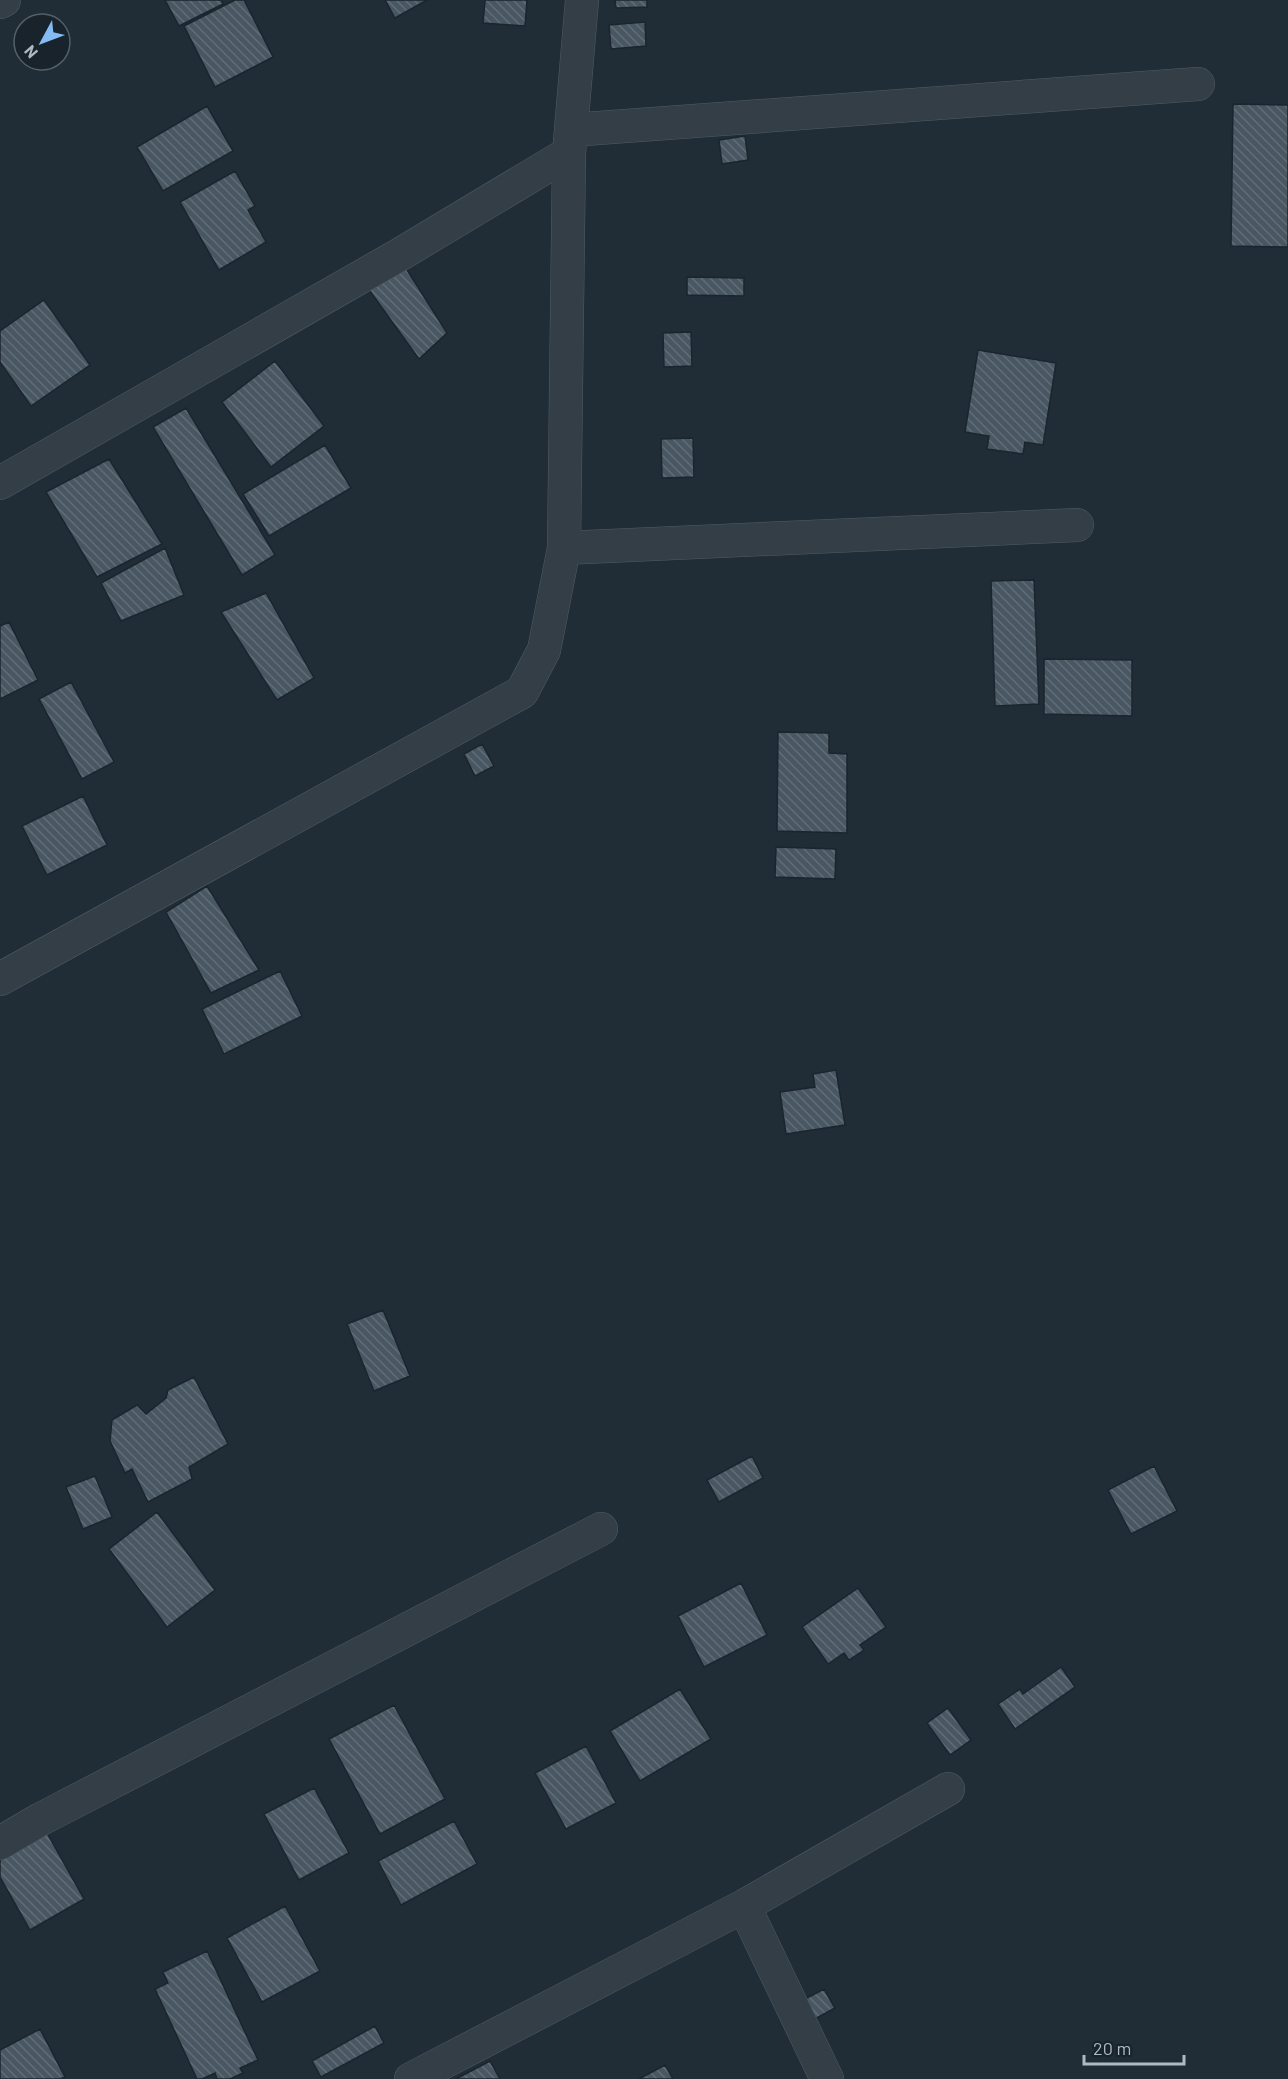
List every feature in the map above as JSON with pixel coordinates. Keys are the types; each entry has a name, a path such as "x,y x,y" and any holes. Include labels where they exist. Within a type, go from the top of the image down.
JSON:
{"street":[{"path":"0,2 4,0"},
{"path":"0,979 522,692 544,650 564,548 570,142 582,0"},
{"path":"0,483 399,255 570,142 1198,84"},
{"path":"564,548 1077,525"},
{"path":"0,1843 41,1819 601,1529"},
{"path":"411,2079 744,1906 948,1789"},
{"path":"744,1906 827,2079"}],"building":[{"path":"165,0 221,0 223,4 179,26"},
{"path":"235,0 244,0 273,57 215,87 184,26"},
{"path":"385,0 427,0 395,18"},
{"path":"485,0 527,0 525,26 483,23"},
{"path":"615,0 647,0 647,7 616,8"},
{"path":"645,22 646,46 611,49 609,25"},
{"path":"1233,104 1288,105 1288,247 1231,246"},
{"path":"207,106 233,151 163,191 137,147"},
{"path":"745,136 748,160 722,164 719,140"},
{"path":"235,171 255,206 248,210 266,242 219,270 180,202"},
{"path":"402,262 447,333 419,359 367,287"},
{"path":"687,277 744,278 744,296 687,295"},
{"path":"44,300 90,365 31,406 0,362 0,331"},
{"path":"691,332 692,366 664,367 663,333"},
{"path":"978,350 1056,363 1043,445 1025,442 1023,454 987,449 989,436 965,432"},
{"path":"275,361 324,426 271,467 222,402"},
{"path":"186,408 275,555 242,575 153,427"},
{"path":"693,438 694,477 662,478 661,439"},
{"path":"325,445 351,488 269,536 243,494"},
{"path":"109,459 162,544 97,577 46,492"},
{"path":"165,548 184,595 121,621 101,583"},
{"path":"1034,580 1039,704 995,706 991,581"},
{"path":"266,593 314,678 277,700 221,612"},
{"path":"9,622 38,680 0,699 0,626"},
{"path":"1044,659 1132,660 1132,716 1044,714"},
{"path":"71,682 114,762 82,779 39,699"},
{"path":"778,732 829,733 829,753 847,754 847,833 777,831"},
{"path":"482,744 494,766 475,776 464,754"},
{"path":"83,796 107,845 47,875 22,826"},
{"path":"776,847 836,849 835,879 775,877"},
{"path":"207,886 259,970 211,993 166,912"},
{"path":"280,971 302,1016 224,1054 202,1009"},
{"path":"836,1070 845,1125 786,1134 780,1092 815,1087 813,1074"},
{"path":"383,1310 410,1376 374,1391 347,1324"},
{"path":"194,1377 228,1444 189,1467 192,1479 148,1502 132,1469 125,1473 110,1441 112,1420 137,1405 146,1414 166,1398 168,1390"},
{"path":"752,1456 763,1478 719,1502 707,1480"},
{"path":"1154,1466 1177,1511 1131,1534 1108,1490"},
{"path":"95,1476 112,1517 83,1529 66,1487"},
{"path":"157,1512 215,1590 167,1627 109,1549"},
{"path":"741,1583 767,1635 704,1667 678,1616"},
{"path":"858,1588 886,1627 860,1645 864,1650 849,1660 844,1653 828,1664 802,1627"},
{"path":"1061,1667 1075,1687 1015,1729 998,1704 1020,1689 1023,1694"},
{"path":"680,1689 711,1739 640,1781 610,1731"},
{"path":"394,1705 445,1799 380,1834 329,1739"},
{"path":"948,1708 971,1740 950,1755 927,1723"},
{"path":"586,1746 616,1803 566,1829 535,1773"},
{"path":"314,1788 349,1853 299,1880 264,1814"},
{"path":"454,1821 477,1864 401,1905 378,1861"},
{"path":"47,1833 84,1899 30,1930 0,1877 0,1860"},
{"path":"285,1906 320,1971 262,2002 227,1938"},
{"path":"207,1951 258,2060 240,2068 243,2073 230,2079 217,2079 215,2073 197,2079 155,1989 168,1983 163,1972"},
{"path":"824,1989 835,2008 813,2020 803,2000"},
{"path":"375,2026 384,2043 321,2077 312,2061"},
{"path":"40,2029 65,2077 60,2079 0,2079 0,2050"},
{"path":"490,2061 500,2079 456,2079"},
{"path":"665,2065 673,2079 639,2079"}]}
